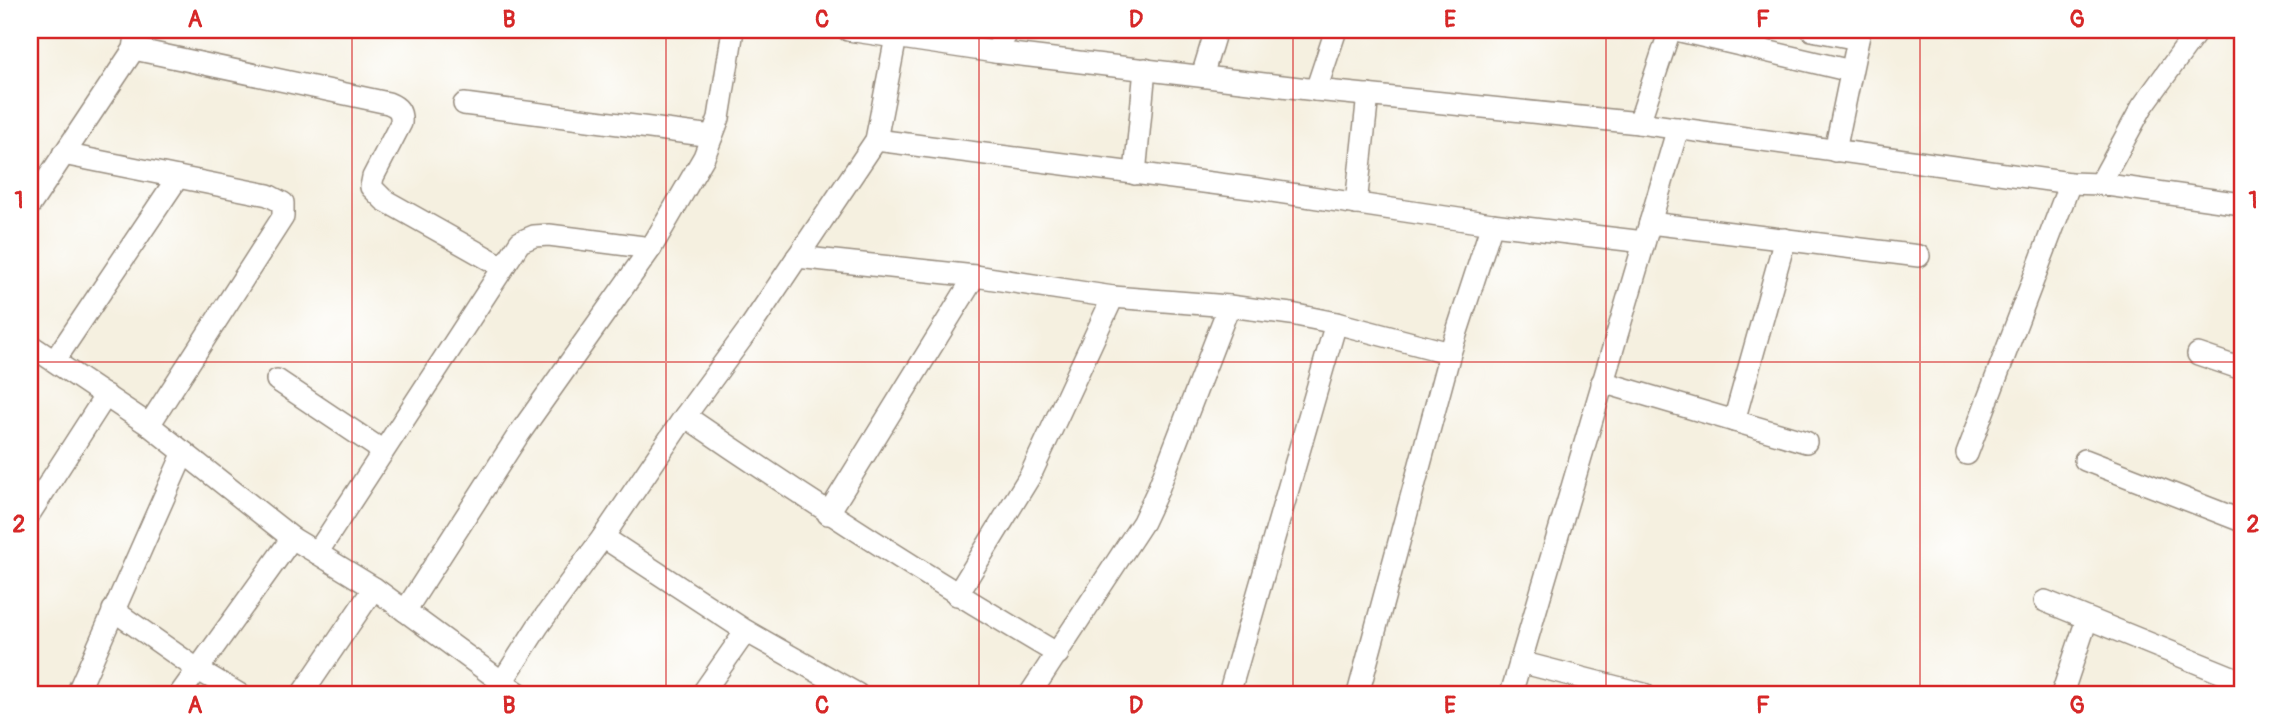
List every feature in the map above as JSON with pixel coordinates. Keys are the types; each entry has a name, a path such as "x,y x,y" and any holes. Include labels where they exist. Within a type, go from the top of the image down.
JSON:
{"street":[{"path":"405,611 517,437 650,248 704,157 719,118 733,30"},
{"path":"848,30 898,33 995,51 1316,90 1639,123 2242,204"},
{"path":"995,51 1009,30"},
{"path":"1202,76 1216,30"},
{"path":"1316,90 1336,30"},
{"path":"1639,123 1670,30"},
{"path":"1675,30 1851,71"},
{"path":"1812,30 1859,34 1835,151"},
{"path":"2100,184 2142,107 2198,30"},
{"path":"502,682 538,626 751,326 876,140 898,33"},
{"path":"30,205 136,39 397,107 402,114 401,123 373,177 371,187 384,200 503,267"},
{"path":"1135,174 1145,69"},
{"path":"1356,204 1368,95"},
{"path":"464,104 712,136"},
{"path":"1511,694 1678,128"},
{"path":"876,140 1492,224 1785,240 1919,256"},
{"path":"63,154 268,195 284,203 283,217 149,425"},
{"path":"55,360 178,177"},
{"path":"1967,454 2070,183"},
{"path":"1358,694 1450,353 1492,224"},
{"path":"317,552 520,242 534,236 549,235 650,248"},
{"path":"1734,421 1785,240"},
{"path":"797,257 975,276 1113,297 1291,314 1450,353"},
{"path":"828,514 975,276"},
{"path":"957,595 1030,475 1113,297"},
{"path":"1030,694 1143,522 1229,306"},
{"path":"1230,694 1336,323"},
{"path":"30,345 149,425 292,538 374,588 520,694"},
{"path":"2198,354 2242,369"},
{"path":"277,380 383,451"},
{"path":"1602,382 1806,442"},
{"path":"30,513 106,395"},
{"path":"685,416 828,514 957,595 1058,654"},
{"path":"77,694 184,453"},
{"path":"2085,460 2242,521"},
{"path":"603,537 746,631 856,694"},
{"path":"180,694 292,538"},
{"path":"302,694 374,588"},
{"path":"2045,601 2242,681"},
{"path":"113,610 197,669 239,694"},
{"path":"2062,694 2087,619"},
{"path":"702,694 746,631"},
{"path":"1520,662 1644,694"}]}
